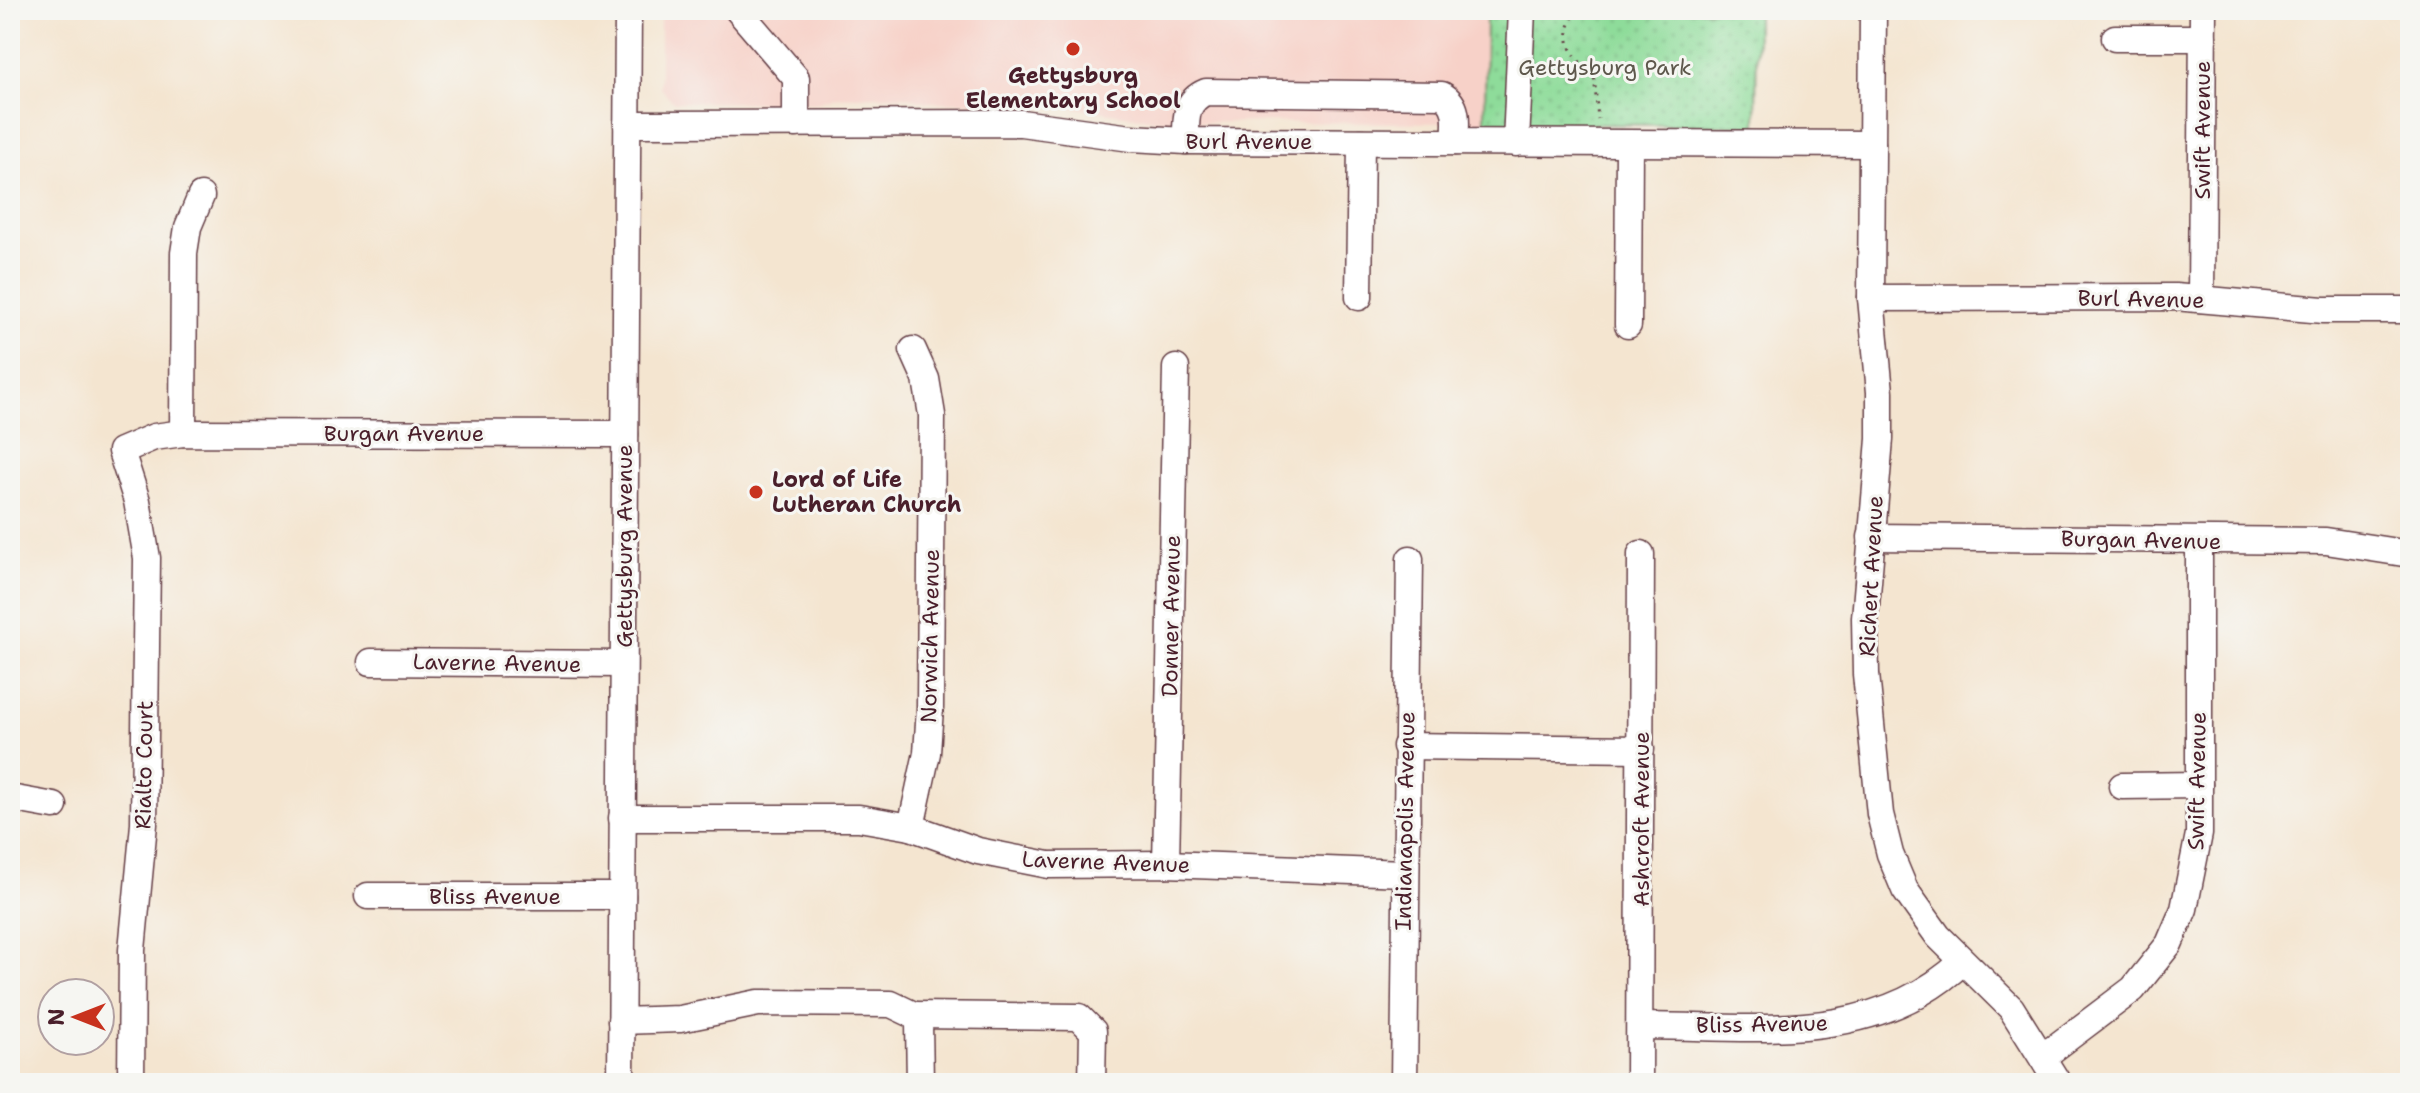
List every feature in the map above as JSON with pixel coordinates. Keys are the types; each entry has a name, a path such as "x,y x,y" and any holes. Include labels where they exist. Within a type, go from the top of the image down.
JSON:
{"street":[{"name":"Gettysburg Avenue","path":"621,1083 628,10"},
{"path":"738,10 796,78 796,124"},
{"path":"1516,143 1522,10"},
{"name":"Richert Avenue","path":"1873,10 1871,298 1880,392 1880,439 1871,537 1866,674 1880,814 1890,854 1905,890 1938,936 2011,1008 2044,1056 2058,1083"},
{"name":"Swift Avenue","path":"2201,299 2203,10"},
{"path":"2115,38 2203,38"},
{"path":"1186,141 1188,107 1194,97 1206,92 1442,95 1452,100 1456,110 1455,142"},
{"name":"Burl Avenue","path":"627,124 1021,123 1131,138 1186,141 1872,144"},
{"path":"1359,297 1361,142"},
{"path":"1628,325 1629,144"},
{"path":"183,433 184,253 188,227 201,196"},
{"name":"Burl Avenue","path":"1871,298 2201,299 2323,310 2410,310"},
{"name":"Norwich Avenue","path":"911,827 927,753 930,708 932,447 926,379 913,350"},
{"name":"Donner Avenue","path":"1166,864 1176,368"},
{"name":"Burgan Avenue","path":"121,451 154,437 183,433 625,434"},
{"name":"Rialto Court","path":"121,451 137,501 147,558 144,824 132,950 131,1083"},
{"name":"Burgan Avenue","path":"1871,537 2326,541 2410,554"},
{"name":"Swift Avenue","path":"2044,1056 2133,989 2169,944 2184,909 2194,872 2199,785 2199,541"},
{"name":"Ashcroft Avenue","path":"1639,1083 1641,554"},
{"name":"Indianapolis Avenue","path":"1404,1083 1404,873 1410,559"},
{"name":"Laverne Avenue","path":"371,662 623,664"},
{"path":"1406,746 1641,749"},
{"path":"2122,786 2199,785"},
{"path":"10,798 54,806"},
{"name":"Laverne Avenue","path":"622,818 859,818 911,827 978,851 1049,865 1166,864 1404,873"},
{"name":"Bliss Avenue","path":"368,896 622,896"},
{"name":"Bliss Avenue","path":"1640,1026 1823,1026 1863,1019 1923,993 1962,962"},
{"path":"621,1021 680,1019 758,1003 891,1004 914,1015 1079,1017 1093,1031 1092,1083"},
{"path":"914,1015 921,1038 920,1083"}],"path":[{"path":"1577,10 1569,22 1565,42 1572,56 1594,75 1598,91 1598,144"}],"shaded area":[{"name":"Gettysburg Elementary School","path":"660,10 1486,10 1485,123 1174,122 1046,104 928,102 904,96 835,97 818,103 674,102 660,88"}],"green space":[{"name":"Gettysburg Park","path":"1486,10 1757,10 1756,126 1485,123"}],"place":[{"name":"Gettysburg Elementary School","path":"1073,49"},
{"name":"Lord of Life Lutheran Church","path":"756,492"}]}
